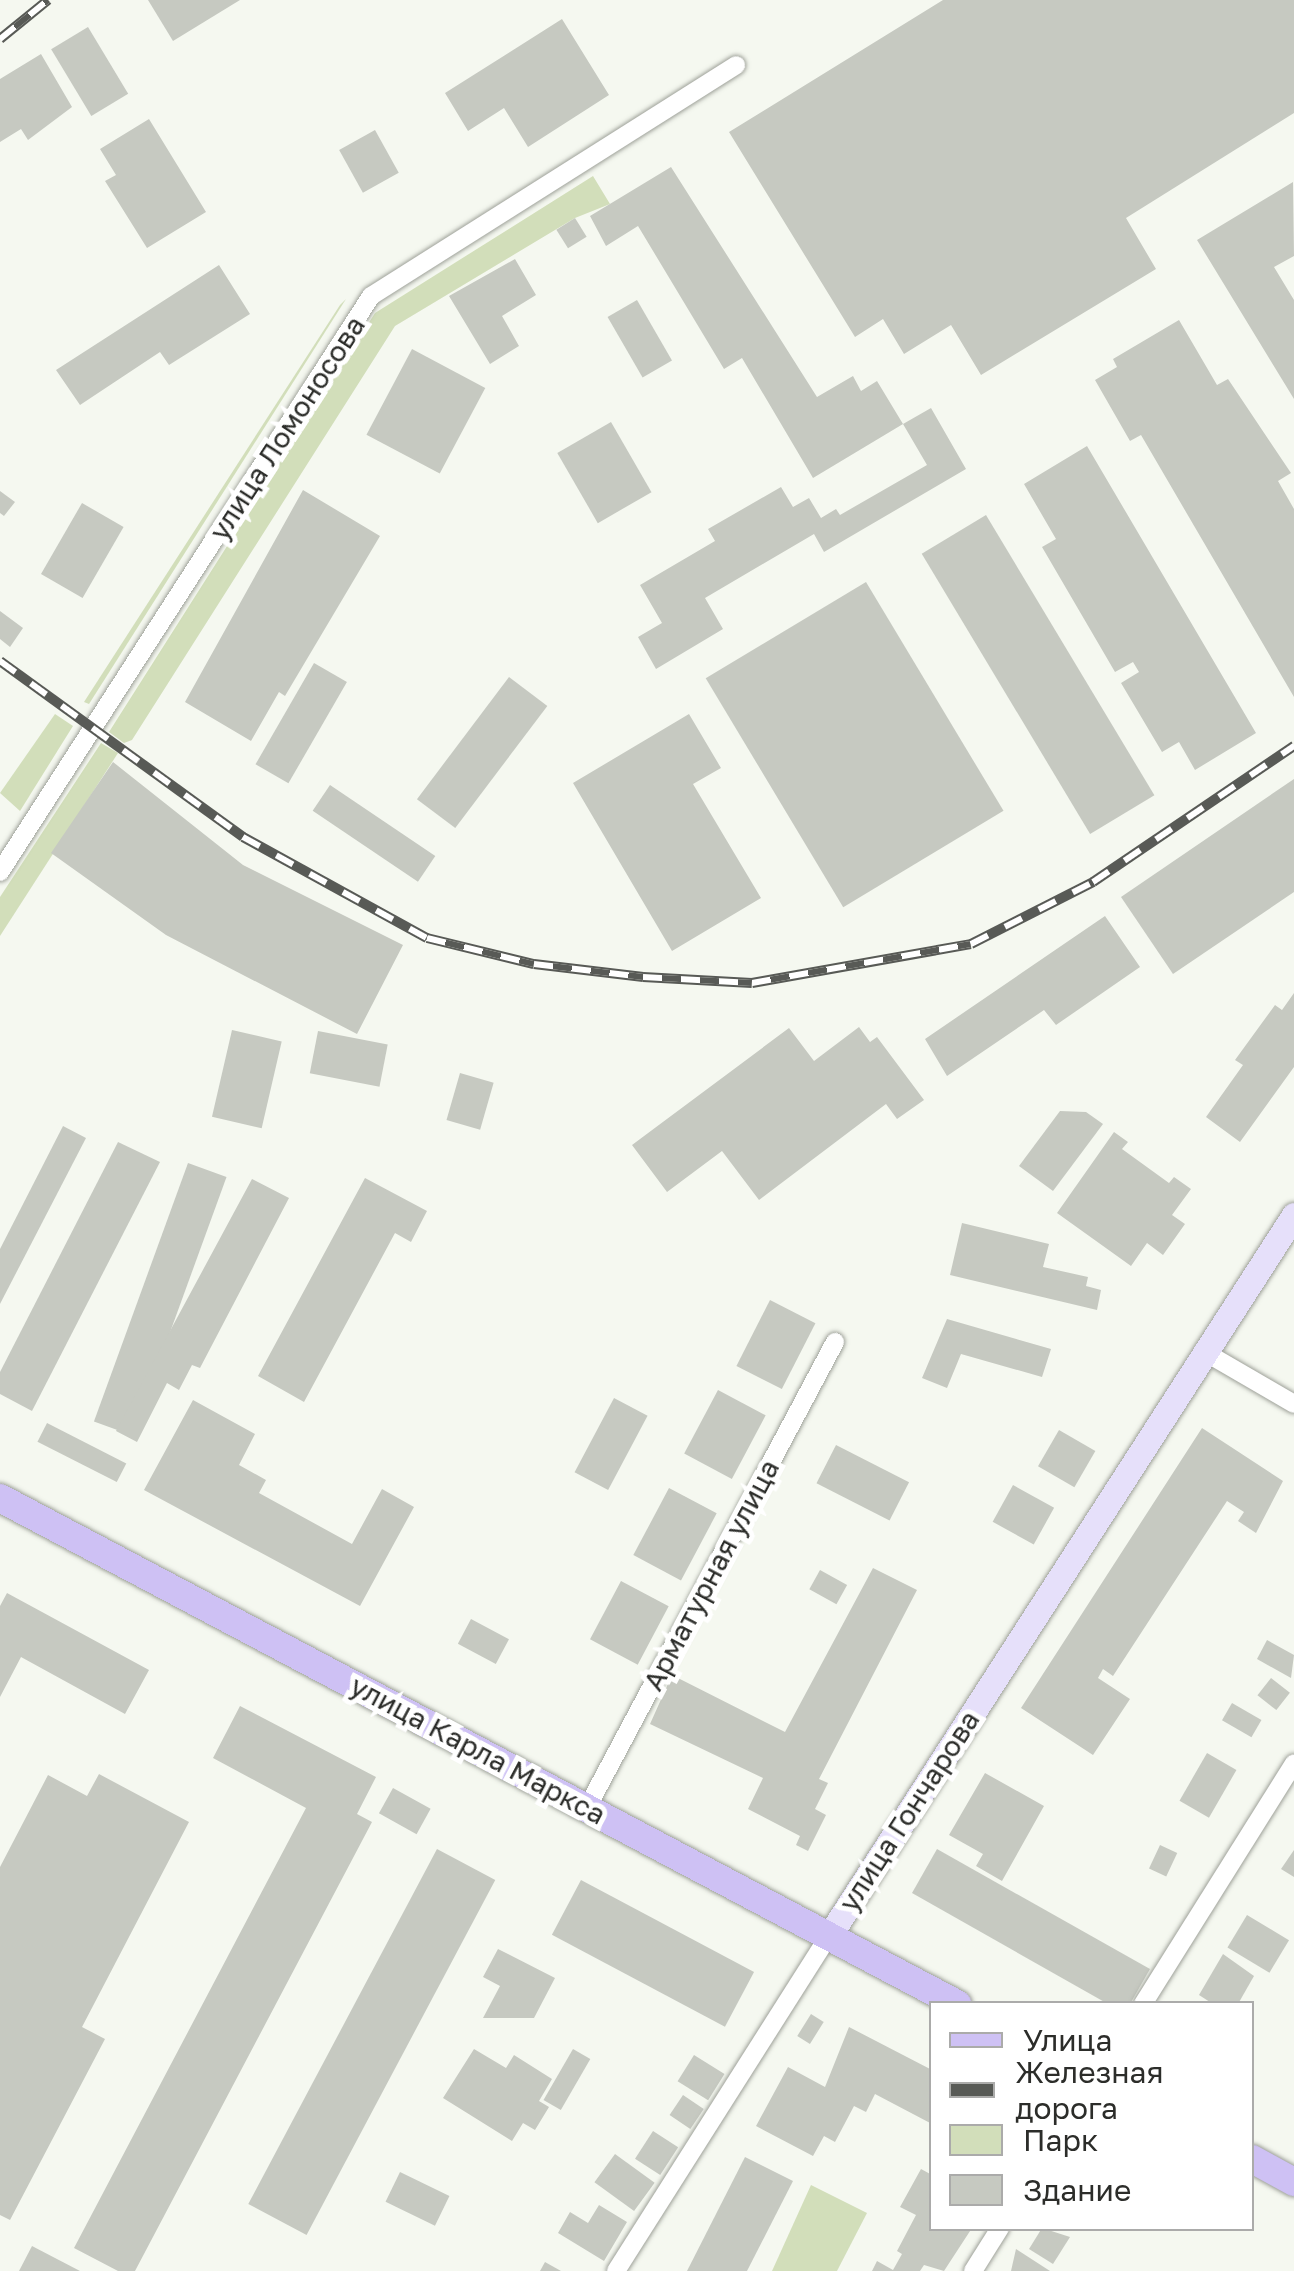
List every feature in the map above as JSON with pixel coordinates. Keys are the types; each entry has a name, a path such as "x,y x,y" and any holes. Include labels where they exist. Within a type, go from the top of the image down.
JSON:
{"main road":[{"name":"улица Карла Маркса","path":"0,1498 951,2001"},
{"path":"1254,2160 1294,2182"}],"street":[{"name":"улица Ломоносова","path":"0,872 371,296 736,64"},
{"name":"улица Гончарова","path":"616,2271 1294,1214"},
{"name":"Арматурная улица","path":"587,1808 835,1342"},
{"path":"1204,1351 1294,1404"},
{"path":"1145,2001 1294,1763"},
{"path":"973,2271 998,2231"}],"green space":[{"path":"593,176 610,204 575,218 395,326 132,740 124,743 109,732 375,313"},
{"path":"346,299 89,704 84,702 340,305"},
{"path":"55,714 73,726 20,811 0,793"},
{"path":"101,743 118,753 0,936 0,897"},
{"path":"811,2185 867,2213 837,2271 772,2271"}],"building":[{"path":"148,0 240,0 173,41"},
{"path":"943,0 1294,0 1294,113 1126,218 1156,269 981,375 951,325 904,354 883,319 855,337 729,132"},
{"path":"562,19 609,95 528,147 504,108 468,131 445,93"},
{"path":"88,27 128,94 91,116 51,49"},
{"path":"41,54 72,107 28,140 21,129 0,142 0,79"},
{"path":"149,119 206,212 147,248 105,181 116,175 100,149"},
{"path":"375,130 399,173 363,193 339,150"},
{"path":"671,167 817,397 853,376 861,391 877,381 903,424 813,478 742,358 724,369 638,226 606,246 590,216"},
{"path":"1293,182 1294,256 1274,267 1294,300 1294,399 1197,240"},
{"path":"575,218 587,237 568,248 556,230"},
{"path":"515,259 536,295 502,316 519,346 490,364 449,296"},
{"path":"219,265 250,314 169,365 160,352 80,405 56,370"},
{"path":"637,300 672,361 643,378 608,317"},
{"path":"1179,320 1217,385 1228,379 1291,473 1278,481 1294,509 1294,697 1141,435 1130,441 1095,380 1117,367 1113,359"},
{"path":"412,349 485,388 440,474 366,435"},
{"path":"931,408 966,469 824,552 814,534 705,598 723,629 656,669 638,637 662,623 640,585 715,541 708,529 781,487 793,507 809,498 821,518 836,509 840,515 927,465 903,424"},
{"path":"611,422 652,492 598,523 557,453"},
{"path":"1087,446 1256,733 1195,770 1179,742 1162,752 1121,683 1139,672 1133,662 1115,672 1042,547 1056,539 1024,484"},
{"path":"303,490 380,536 285,696 279,692 251,741 185,702"},
{"path":"0,491 15,502 4,516 0,513"},
{"path":"82,503 124,527 83,598 41,574"},
{"path":"986,515 1154,795 1090,834 922,554"},
{"path":"866,582 1004,811 843,907 706,678"},
{"path":"0,611 23,628 10,647 0,639"},
{"path":"314,663 347,682 288,783 256,764"},
{"path":"509,677 547,706 455,828 417,799"},
{"path":"689,714 721,768 693,784 761,898 672,951 573,783"},
{"path":"113,762 243,865 403,945 357,1034 166,935 51,853"},
{"path":"1294,779 1294,892 1173,974 1121,897"},
{"path":"330,785 435,856 418,882 313,811"},
{"path":"1105,916 1140,967 1056,1025 1044,1010 947,1076 925,1039"},
{"path":"1294,993 1294,1067 1240,1142 1206,1117 1243,1065 1235,1060 1275,1005 1282,1010"},
{"path":"859,1027 870,1042 877,1037 924,1100 897,1119 886,1104 759,1200 722,1151 667,1192 632,1145 789,1028 814,1061"},
{"path":"232,1030 282,1041 262,1128 212,1117"},
{"path":"318,1031 388,1045 379,1087 310,1073"},
{"path":"460,1073 494,1083 480,1130 446,1120"},
{"path":"1060,1111 1086,1112 1103,1124 1053,1191 1019,1166"},
{"path":"63,1126 86,1138 0,1304 0,1249"},
{"path":"1114,1132 1128,1142 1122,1149 1169,1183 1174,1177 1191,1189 1172,1215 1185,1224 1163,1255 1147,1243 1131,1266 1057,1213"},
{"path":"118,1142 160,1162 32,1411 0,1394 0,1372"},
{"path":"188,1163 227,1177 132,1435 94,1421"},
{"path":"365,1178 427,1211 411,1242 395,1233 304,1402 258,1376"},
{"path":"252,1179 289,1198 200,1368 192,1365 179,1390 167,1383 137,1442 116,1431"},
{"path":"962,1223 1049,1244 1043,1267 1088,1277 1086,1286 1101,1290 1097,1310 950,1275"},
{"path":"770,1300 815,1323 782,1389 736,1366"},
{"path":"947,1319 1051,1349 1042,1377 961,1354 947,1388 922,1378"},
{"path":"718,1390 766,1415 732,1479 684,1454"},
{"path":"614,1398 648,1416 608,1490 575,1472"},
{"path":"193,1400 255,1434 239,1465 266,1480 259,1493 352,1544 382,1489 414,1507 360,1606 144,1490"},
{"path":"47,1423 126,1463 117,1482 37,1442"},
{"path":"1202,1428 1283,1481 1256,1533 1238,1521 1244,1512 1227,1501 1113,1676 1103,1669 1098,1678 1130,1699 1093,1755 1021,1708"},
{"path":"1059,1430 1095,1451 1074,1487 1038,1466"},
{"path":"836,1445 909,1482 890,1521 816,1483"},
{"path":"1013,1485 1054,1508 1034,1545 993,1522"},
{"path":"669,1488 717,1513 681,1580 633,1555"},
{"path":"873,1568 917,1590 819,1779 828,1783 815,1809 826,1815 808,1851 796,1845 800,1836 748,1809 763,1778 650,1724 672,1675 785,1732"},
{"path":"820,1570 847,1585 836,1604 809,1589"},
{"path":"621,1581 669,1606 638,1665 590,1639"},
{"path":"7,1593 149,1670 125,1714 21,1657 0,1697 0,1606"},
{"path":"471,1619 509,1639 496,1664 458,1644"},
{"path":"1267,1640 1294,1655 1291,1678 1257,1659"},
{"path":"1271,1678 1290,1693 1276,1710 1257,1695"},
{"path":"1232,1703 1261,1720 1251,1737 1222,1720"},
{"path":"240,1706 376,1777 357,1814 372,1822 135,2271 118,2271 74,2248 306,1808 213,1758"},
{"path":"1207,1753 1236,1770 1209,1818 1180,1801"},
{"path":"985,1773 1044,1806 1002,1881 976,1866 983,1854 949,1835"},
{"path":"99,1774 189,1822 82,2027 105,2039 10,2220 0,2215 0,1867 48,1775 87,1796"},
{"path":"393,1788 431,1809 417,1834 379,1813"},
{"path":"1160,1845 1177,1853 1166,1877 1149,1869"},
{"path":"437,1849 495,1880 307,2235 248,2204"},
{"path":"937,1849 1150,1969 1132,2001 1103,2001 912,1893"},
{"path":"1294,1850 1294,1877 1281,1869"},
{"path":"581,1880 754,1972 725,2027 552,1935"},
{"path":"1247,1915 1289,1940 1269,1973 1227,1948"},
{"path":"498,1949 555,1978 534,2018 483,2018 500,1986 483,1977"},
{"path":"1223,1954 1254,1976 1240,2001 1208,2001 1199,1995"},
{"path":"811,2014 824,2022 810,2044 797,2036"},
{"path":"849,2027 929,2068 929,2122 875,2094 866,2112 854,2106 835,2142 824,2136 813,2156 756,2126 788,2067 825,2087"},
{"path":"474,2049 506,2068 514,2055 552,2079 539,2101 549,2107 535,2130 523,2123 512,2141 443,2098"},
{"path":"573,2049 590,2059 561,2110 544,2100"},
{"path":"694,2055 725,2074 708,2100 678,2081"},
{"path":"683,2095 704,2109 690,2129 670,2115"},
{"path":"653,2131 678,2147 660,2175 635,2159"},
{"path":"615,2154 655,2183 634,2211 594,2182"},
{"path":"745,2157 793,2181 747,2271 687,2271"},
{"path":"921,2169 929,2173 929,2231 970,2231 944,2271 924,2265 920,2271 872,2271 877,2261 893,2270 902,2254 897,2251 916,2215 900,2207"},
{"path":"400,2172 449,2196 435,2226 386,2202"},
{"path":"599,2205 627,2222 604,2261 558,2233 570,2212 588,2223"},
{"path":"1040,2231 1070,2237 1053,2264 1029,2249"},
{"path":"32,2246 80,2271 19,2271"},
{"path":"1016,2249 1050,2271 1011,2271"},
{"path":"545,2262 561,2271 540,2271"}],"railway":[{"path":"0,39 48,0"},
{"path":"0,661 243,837 427,938 534,964 643,977 752,983 971,944 1093,882 1294,746"}]}
